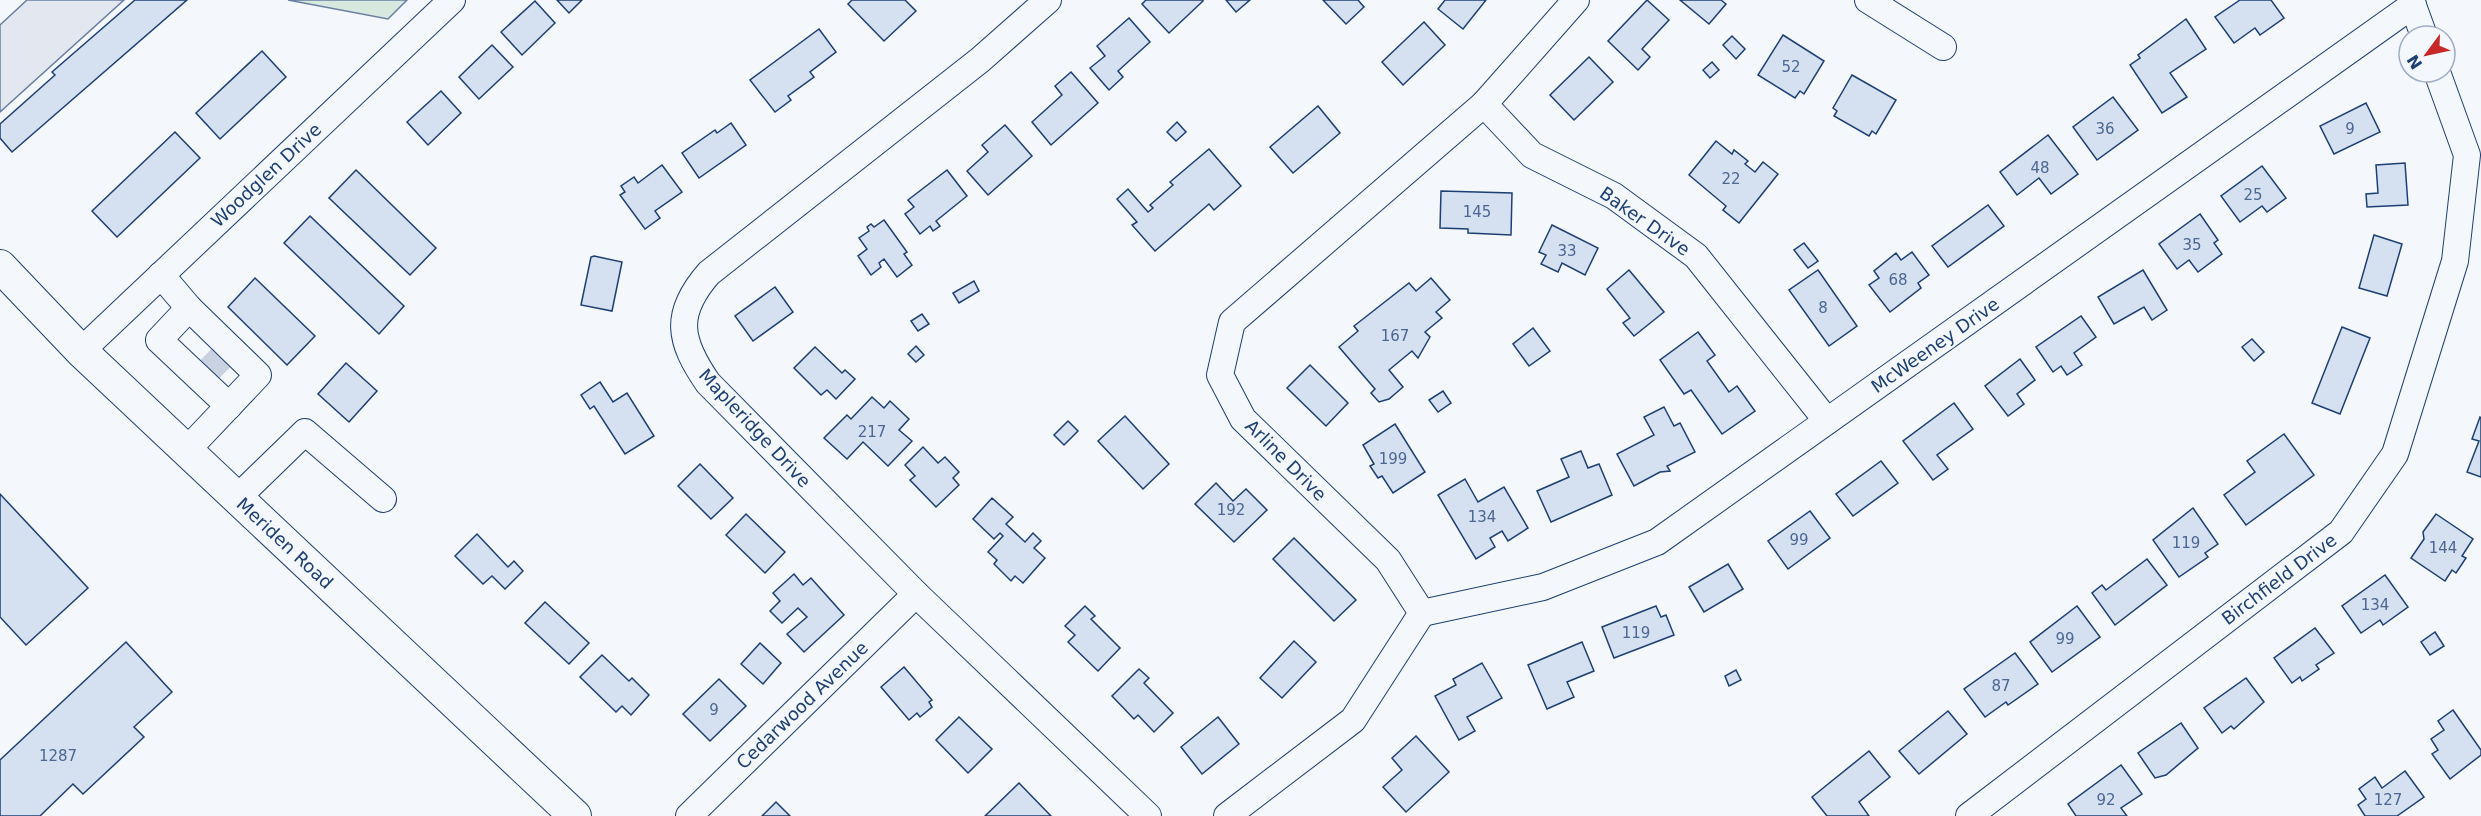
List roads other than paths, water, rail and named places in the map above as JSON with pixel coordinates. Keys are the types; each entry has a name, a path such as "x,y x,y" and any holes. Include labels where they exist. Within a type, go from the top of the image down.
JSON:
{"main road":[{"name":"Meriden Road","path":"0,266 81,351 575,816"}],"street":[{"name":"Woodglen Drive","path":"81,351 452,0"},
{"name":"Mapleridge Drive","path":"1048,0 980,60 709,273 694,290 684,320 684,339 692,359 708,382 916,594 1148,816"},
{"name":"Arline Drive","path":"1422,613 1388,560 1243,419 1220,375 1232,322 1484,104 1576,0"},
{"path":"1868,0 1943,47"},
{"path":"2412,2 2420,24"},
{"name":"McWeeney Drive","path":"1422,613 1543,587 1657,542 2412,2"},
{"name":"Birchfield Drive","path":"1969,816 2341,532 2395,454 2455,261 2467,155 2441,84"},
{"name":"Baker Drive","path":"1484,104 1532,155 1614,196 1696,256 1827,421"},
{"path":"161,275 189,308 216,363 229,406"},
{"path":"187,450 258,375 216,363 159,340 189,308"},
{"path":"237,498 305,432 383,500"},
{"name":"Cedarwood Avenue","path":"689,816 916,594"},
{"path":"1227,816 1353,720 1422,613"}],"tunnel":[{"path":"209,370 225,354"}]}
